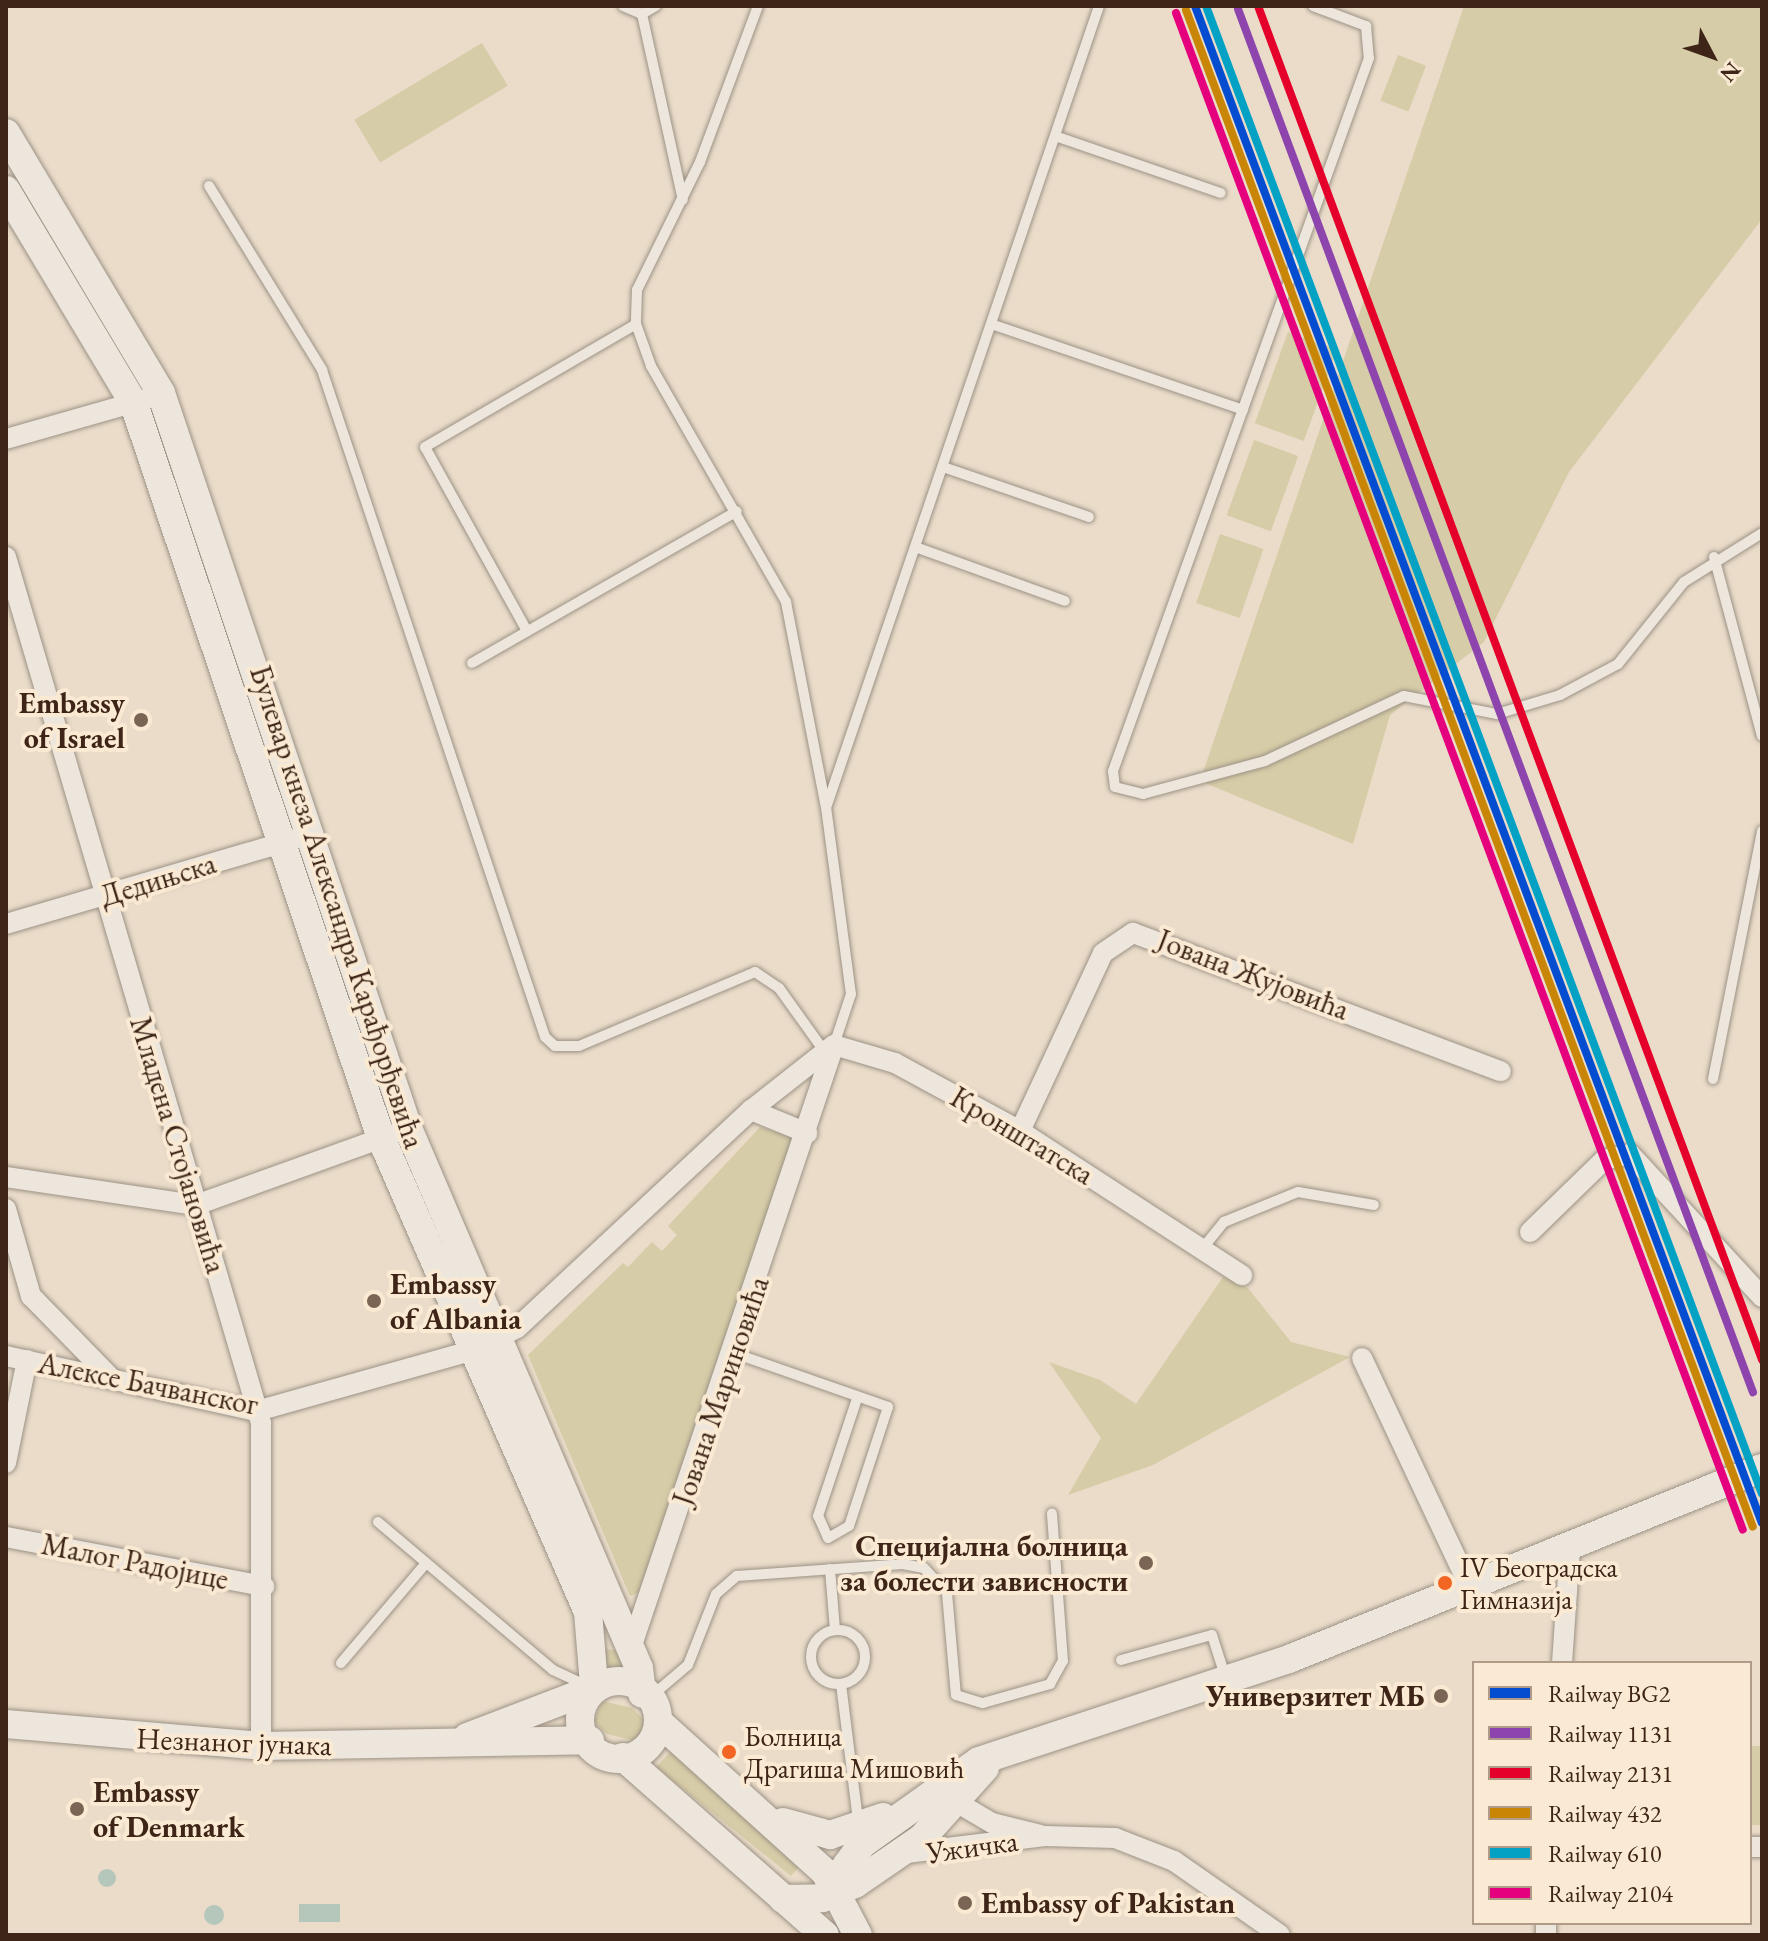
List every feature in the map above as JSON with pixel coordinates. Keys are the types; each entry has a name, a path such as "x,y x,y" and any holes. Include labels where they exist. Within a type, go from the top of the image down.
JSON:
{"street":[{"name":"Булевар кнеза Александра Карађорђевића","path":"6,133 161,393 408,1128 631,1648 645,1696"},
{"name":"Булевар кнеза Александра Карађорђевића","path":"6,190 134,404 381,1138 588,1612 590,1688"},
{"path":"6,439 134,404 161,393"},
{"name":"Младена Стојановића","path":"6,557 103,897 257,1411 264,1586 261,1746"},
{"name":"Дедињска","path":"6,924 309,835"},
{"name":"Јована Жујовића","path":"1020,1131 1103,953 1133,933 1501,1071"},
{"path":"474,1350 501,1339 751,1110 828,1046"},
{"name":"Кронштатска","path":"828,1046 895,1063 1020,1131 1242,1275"},
{"name":"Јована Мариновића","path":"631,1648 807,1133 828,1046"},
{"path":"751,1110 807,1133"},
{"path":"6,1177 196,1205 408,1128"},
{"path":"1530,1232 1604,1160 1630,1154 1762,1297"},
{"path":"6,1209 31,1296 112,1378"},
{"name":"Алексе Бачванског","path":"6,1356 257,1411 474,1350"},
{"path":"1362,1358 1471,1590"},
{"path":"6,1463 27,1360"},
{"path":"783,1899 840,1893 898,1854 946,1797 995,1754 1227,1681 1471,1590 1762,1468"},
{"name":"Малог Радојице","path":"6,1537 264,1586"},
{"path":"1562,1661 1570,1550"},
{"path":"825,1935 623,1757 590,1740 577,1719 590,1688 645,1696 661,1724 768,1814 840,1893 858,1935"},
{"name":"Незнаног јунака","path":"463,1739 590,1688"},
{"name":"Незнаног јунака","path":"6,1724 261,1746 463,1739 590,1740"},
{"path":"623,1757 650,1748 661,1724"},
{"path":"768,1814 811,1835 859,1827 946,1797"},
{"name":"Ужичка","path":"946,1797 992,1823 1045,1836"},
{"path":"840,1893 858,1849 904,1814"},
{"name":"Ужичка","path":"898,1854 1045,1836 1115,1838 1157,1853 1280,1935"}],"lane":[{"path":"623,6 642,14"},
{"path":"642,14 656,6"},
{"path":"209,186 322,370 538,1026 555,1046 579,1046 755,972 779,988 828,1046 851,994 826,807 786,602 737,511 651,366 636,324 637,290 683,201 758,6"},
{"path":"826,807 946,468 1099,6"},
{"path":"1313,6 1362,23 1371,49 1113,771 1115,787 1127,795 1275,758 1404,696 1497,714 1560,695 1628,656 1684,582 1714,557 1762,533"},
{"path":"642,14 683,201"},
{"path":"1058,137 1221,193"},
{"path":"527,631 425,447 636,324"},
{"path":"994,325 1243,410"},
{"path":"946,468 1089,517"},
{"path":"472,663 737,511"},
{"path":"918,548 1065,601"},
{"path":"1714,557 1762,736"},
{"path":"1713,1079 1762,831"},
{"path":"1202,1249 1224,1222 1298,1192 1374,1205"},
{"path":"734,1353 858,1396 888,1407 849,1526 828,1538 818,1516 858,1396"},
{"path":"645,1696 694,1657 724,1584 737,1576 830,1569 924,1568 947,1593 956,1695 983,1703 1050,1684 1063,1661 1052,1513"},
{"path":"378,1522 553,1670 590,1688"},
{"path":"341,1663 426,1563"},
{"path":"830,1569 835,1630"},
{"path":"835,1630 859,1639 865,1654 862,1671 841,1684 823,1680 811,1656 818,1639 835,1630"},
{"path":"1121,1660 1212,1635 1227,1681"},
{"path":"841,1684 859,1827"}],"shaded area":[{"path":"1464,6 1762,6 1762,219 1569,472 1484,642 1390,715 1353,844 1200,781"},
{"path":"482,43 508,86 380,163 354,120"},
{"path":"1398,55 1426,66 1408,111 1380,101"},
{"path":"1288,332 1337,350 1304,441 1255,423"},
{"path":"1254,440 1298,456 1271,531 1227,515"},
{"path":"1220,534 1263,549 1240,618 1196,603"},
{"path":"760,1127 798,1139 640,1592 630,1596 528,1355 623,1263 628,1267 652,1242 662,1251 677,1235 668,1226"},
{"path":"1223,1277 1248,1288 1291,1342 1350,1357 1153,1465 1068,1495 1101,1438 1049,1362 1100,1380 1136,1404"},
{"path":"605,1649 624,1651 630,1675 603,1669"},
{"path":"602,1701 632,1708 645,1721 645,1735 632,1740 607,1734 594,1722"},
{"path":"1752,1746 1762,1746 1762,1825 1752,1825"},
{"path":"673,1749 803,1862 791,1876 656,1767"},
{"path":"107,1869 116,1878 107,1887 98,1878"},
{"path":"299,1904 340,1904 340,1922 299,1922"},
{"path":"214,1905 221,1908 224,1915 221,1922 214,1925 207,1922 204,1915 207,1908"}],"rail line":[{"name":"BG2","path":"1195,6 1762,1523"},
{"name":"610","path":"1206,6 1762,1494"},
{"name":"2131","path":"1258,6 1762,1360"},
{"name":"1131","path":"1238,9 1753,1392"},
{"name":"432","path":"1186,10 1753,1527"},
{"name":"2104","path":"1176,13 1743,1530"}],"place":[{"name":"Embassy of Israel","path":"141,720"},
{"name":"Embassy of Albania","path":"374,1301"},
{"name":"Специјална болница за болести зависности","path":"1146,1563"},
{"name":"IV Београдска Гимназија","path":"1445,1583"},
{"name":"Универзитет МБ","path":"1441,1696"},
{"name":"Болница Драгиша Мишовић","path":"729,1752"},
{"name":"Embassy of Denmark","path":"77,1809"},
{"name":"Embassy of Pakistan","path":"965,1903"}]}
